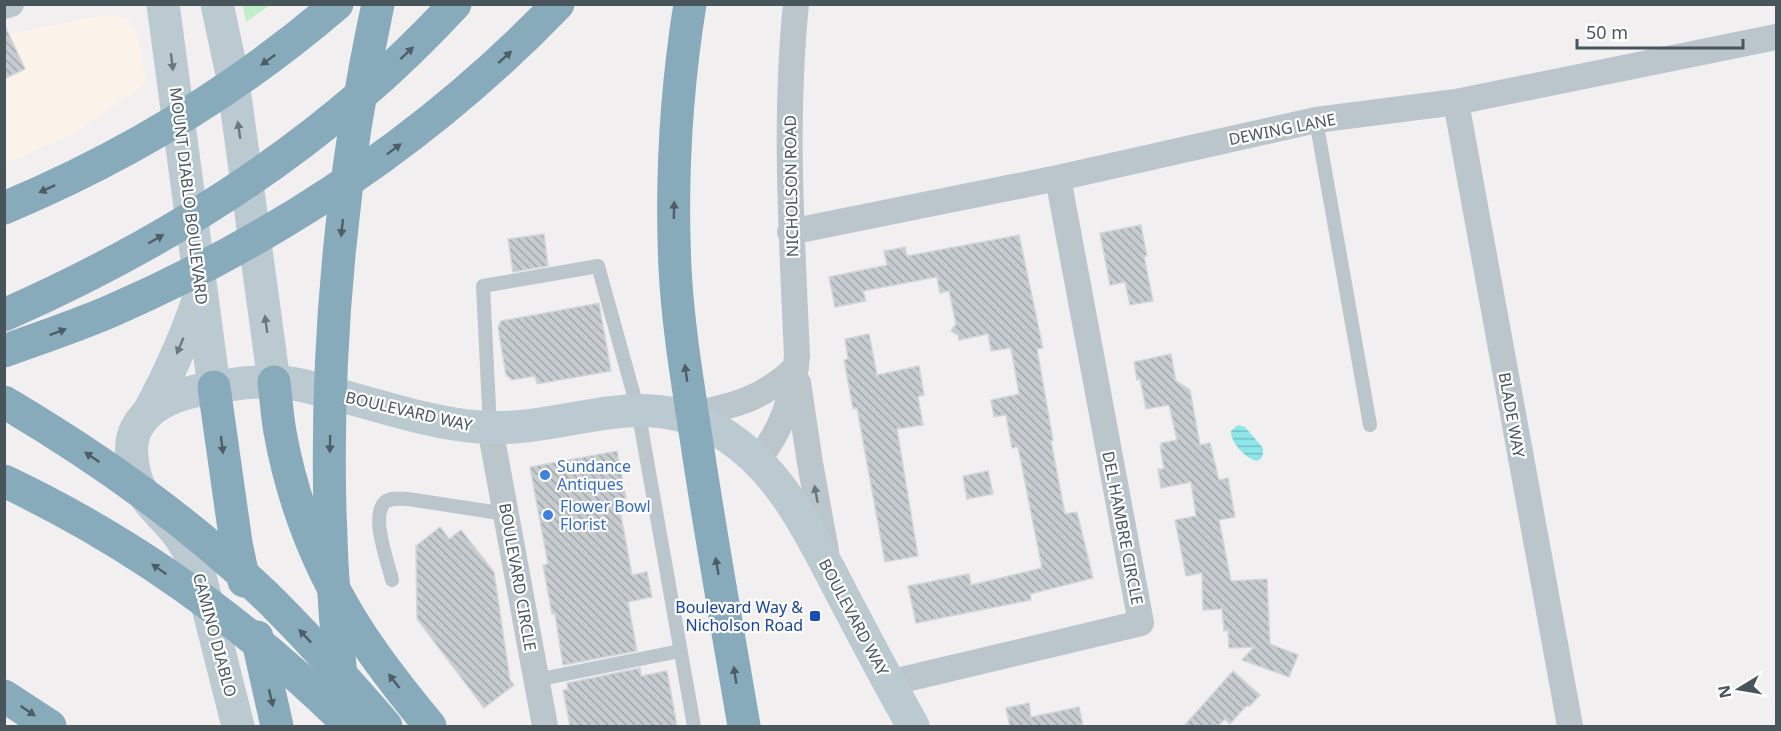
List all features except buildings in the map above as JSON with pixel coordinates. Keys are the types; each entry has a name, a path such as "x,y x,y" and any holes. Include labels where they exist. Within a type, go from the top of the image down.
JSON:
{"highway":[{"path":"348,726 335,611 329,465 332,364 344,209 363,76 378,4"},
{"path":"4,315 105,267 213,204 261,172 332,119 409,51 455,4"},
{"path":"4,351 111,311 240,248 293,217 358,176 462,96 521,43 558,4"},
{"path":"690,4 676,127 675,269 685,368 744,726"},
{"path":"4,208 125,152 200,107 279,52 327,11"},
{"path":"274,381 280,431 290,477 317,555 361,635 430,726"},
{"path":"214,387 236,543 277,726"},
{"path":"4,402 50,429 105,466 218,553 299,629 386,726"},
{"path":"4,481 62,510 113,540 192,592 267,651 348,726"},
{"path":"4,696 50,726"}],"street":[{"path":"4,6 12,4"},
{"name":"MOUNT DIABLO BOULEVARD","path":"163,4 214,387"},
{"path":"149,411 184,393 214,387 274,381 232,74 217,4"},
{"name":"NICHOLSON ROAD","path":"796,4 788,157 796,367 810,463 830,572"},
{"name":"DEWING LANE","path":"790,232 1058,178 1316,120 1456,102 1776,37"},
{"name":"BLADE WAY","path":"1456,102 1570,726"},
{"name":"DEL HAMBRE CIRCLE","path":"889,683 1141,623 1058,178"},
{"name":"CAMINO DIABLO","path":"201,292 190,325 149,411 136,429 131,449 133,474 142,494 188,549 199,572 238,726"},
{"name":"BOULEVARD WAY","path":"686,416 754,398 796,367"},
{"name":"NICHOLSON ROAD","path":"757,461 775,437 783,421 792,392 796,367"},
{"name":"BOULEVARD WAY","path":"274,381 307,387 450,423 490,428 530,426 603,413 638,410 662,411 686,416 721,432 757,461 789,499 913,726"},
{"name":"BOULEVARD CIRCLE","path":"490,428 545,726"}],"lane":[{"path":"1316,120 1370,425"},
{"path":"490,428 483,286 598,266 638,410 694,726"},
{"path":"392,580 378,523 380,510 385,502 392,498 408,499 506,514"},
{"path":"536,680 680,651"}],"shaded area":[{"path":"115,15 128,20 135,30 146,83 77,132 5,164 5,35"}],"green space":[{"path":"243,4 270,5 246,22"}],"water":[{"path":"1238,425 1245,427 1263,448 1259,460 1253,460 1247,456 1235,444 1231,431"}],"place":[{"name":"Sundance Antiques","path":"545,475"},
{"name":"Flower Bowl Florist","path":"548,515"},
{"name":"Boulevard Way & Nicholson Road","path":"815,616"}]}
